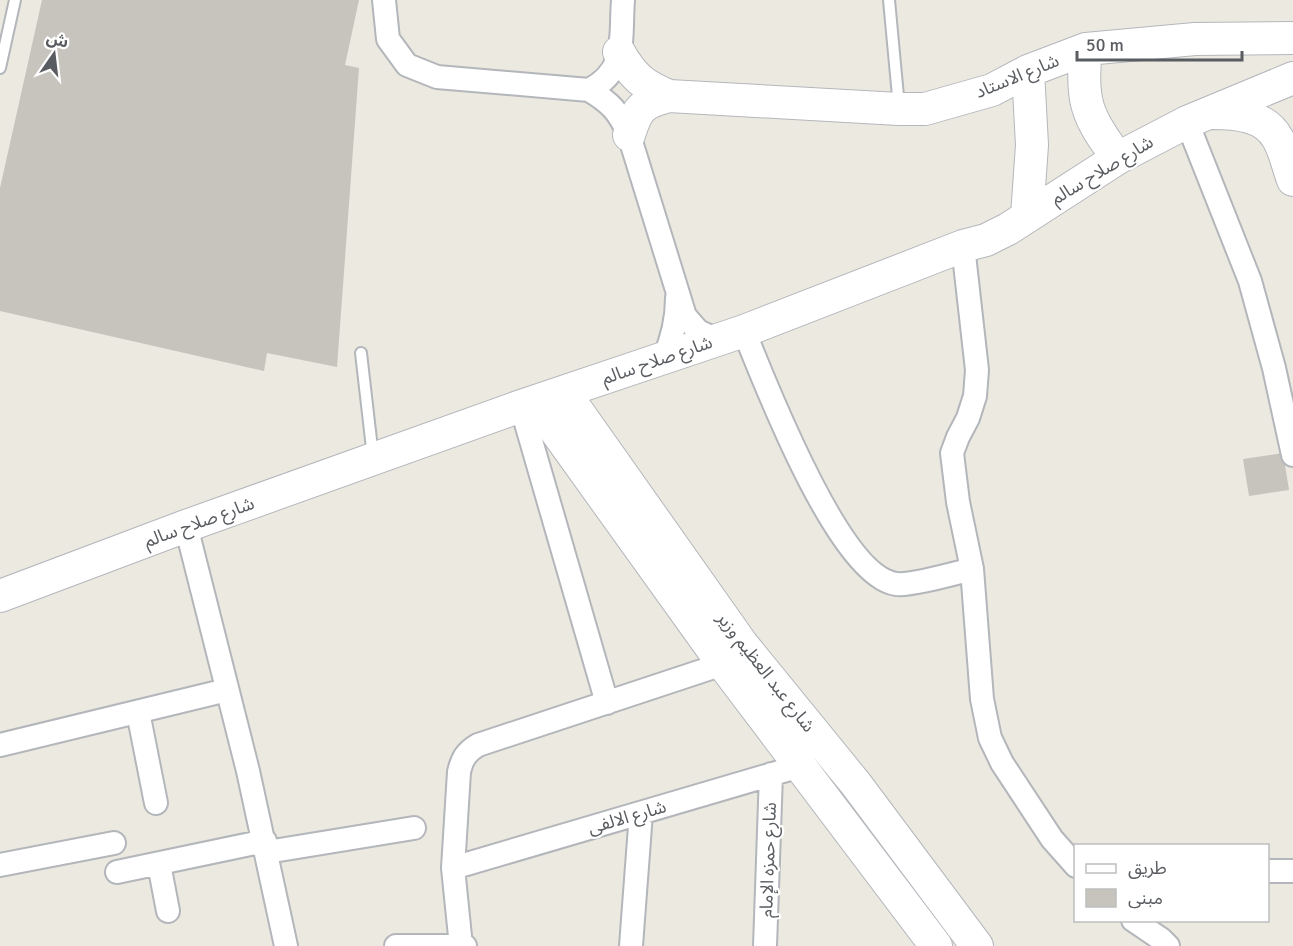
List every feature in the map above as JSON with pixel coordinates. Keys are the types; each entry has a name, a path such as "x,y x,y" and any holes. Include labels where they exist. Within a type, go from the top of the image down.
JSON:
{"street":[{"path":"384,0 387,39 407,64 437,76 590,90 607,101 621,116 629,135 685,316 698,331 730,335 831,516 859,560 879,579 897,584 972,569"},
{"path":"590,90 604,82 615,68 619,52 623,0"},
{"name":"شارع الاستاد","path":"629,135 635,115 649,101 669,96 925,109 992,90 1028,71 1086,49 1195,39 1293,38"},
{"path":"1086,49 1083,78 1087,106 1099,133 1118,158"},
{"name":"شارع الاستاد","path":"619,52 630,72 648,87 669,96"},
{"path":"1028,71 1032,145 1028,216"},
{"name":"شارع صلاح سالم","path":"0,596 186,526 528,404 730,335 963,246 986,240 1008,229 1118,158 1199,117 1291,86"},
{"path":"1293,180 1278,138 1261,121 1237,113 1199,117 1250,281 1274,368 1293,455"},
{"path":"963,246 977,370 975,396 952,453 958,502 972,569 982,699 990,738 1002,763 1052,839 1074,864"},
{"path":"664,358 673,338 677,318 677,296"},
{"name":"شارع عبد العظيم وزير","path":"564,392 742,644 856,784 977,946"},
{"path":"528,404 607,703"},
{"name":"شارع عبد العظيم وزير","path":"528,404 936,946"},
{"path":"186,526 266,846 286,946"},
{"path":"396,946 463,946 453,868 459,772 461,760 468,751 478,745 723,664"},
{"path":"0,746 227,690"},
{"path":"138,712 156,803"},
{"name":"شارع الالفى","path":"453,868 800,766"},
{"name":"شارع حمزه الإمام","path":"765,946 771,774"},
{"path":"828,803 844,804 851,799 856,784"},
{"path":"631,946 641,813"},
{"path":"856,841 861,829 866,825 871,822 884,822"},
{"path":"117,872 266,846 414,828"},
{"path":"0,865 114,843"},
{"path":"159,864 168,911"},
{"path":"1269,871 1293,871"},
{"path":"1135,922 1168,946"}],"lane":[{"path":"0,68 15,0"},
{"path":"890,0 899,109"},
{"path":"361,353 374,459"}],"building":[{"path":"42,0 359,0 345,65 359,68 337,367 267,353 264,371 0,311 0,188"},
{"path":"1283,453 1289,490 1249,496 1243,459"}]}
